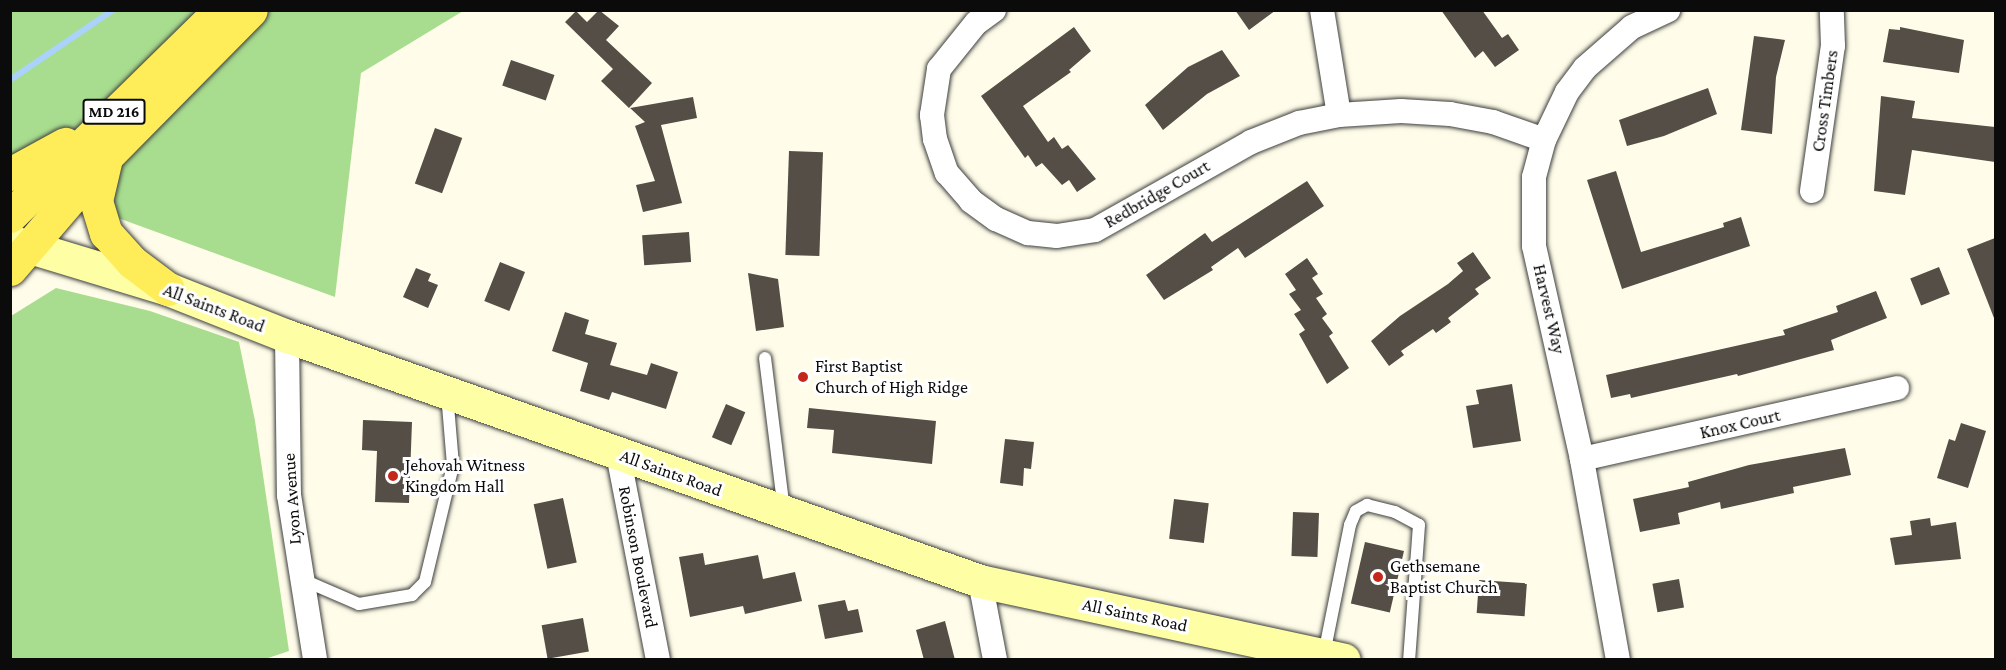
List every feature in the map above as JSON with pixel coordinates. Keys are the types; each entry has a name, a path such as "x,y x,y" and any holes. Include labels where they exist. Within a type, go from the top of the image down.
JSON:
{"main road":[{"name":"MD 216","path":"10,216 168,57 220,10"},
{"name":"MD 216","path":"16,252 251,10"},
{"path":"10,174 70,141 168,57"},
{"path":"106,157 96,201 106,233 132,262 168,289"}],"street":[{"path":"1322,10 1340,115"},
{"name":"Harvest Way","path":"1618,660 1582,459 1534,246 1534,177 1544,140 1567,92 1585,68 1632,27 1668,10"},
{"name":"Cross Timbers","path":"1812,191 1833,46 1832,10"},
{"name":"Redbridge Court","path":"979,15 939,69 932,115 935,139 947,173 971,201 996,219 1028,233 1058,236 1095,230 1251,142 1299,123 1340,115 1401,111 1450,114 1493,122 1544,140"},
{"name":"All Saints Road","path":"16,252 168,289 287,336 784,514 980,581 1333,658"},
{"name":"Lyon Avenue","path":"287,336 289,495 300,578 315,660"},
{"name":"Knox Court","path":"1582,459 1897,388"},
{"name":"Robinson Boulevard","path":"618,454 658,660"},
{"path":"980,581 995,660"}],"lane":[{"path":"765,358 784,514"},
{"path":"300,578 359,604 412,595 425,582 453,465 447,393"},
{"path":"1333,658 1350,525 1356,511 1367,505 1395,512 1419,525 1409,660"}],"green space":[{"path":"10,11 463,11 361,73 335,297 11,179"},
{"path":"56,288 150,311 239,342 255,421 289,651 262,660 11,659 11,316"}],"building":[{"path":"599,10 619,26 606,40 652,83 629,108 601,81 613,69 565,22 576,11 587,22"},
{"path":"1235,10 1276,10 1249,30"},
{"path":"1441,10 1482,10 1502,38 1508,34 1519,50 1495,67 1483,51 1475,58"},
{"path":"1074,27 1091,51 1069,70 1071,72 1023,106 1048,142 1054,137 1062,149 1068,145 1096,179 1077,192 1069,180 1062,185 1042,163 1036,167 1028,155 1025,158 981,96"},
{"path":"1900,27 1964,40 1959,73 1883,62 1889,29 1900,30"},
{"path":"1754,36 1785,40 1776,77 1772,134 1741,130"},
{"path":"1222,50 1240,76 1207,94 1163,130 1145,105 1188,67"},
{"path":"511,60 554,75 546,101 502,86"},
{"path":"1708,88 1717,114 1664,136 1627,146 1619,120"},
{"path":"1881,96 1915,101 1912,118 1995,127 1995,162 1912,150 1905,195 1874,191"},
{"path":"693,97 697,118 661,125 682,203 643,212 636,185 655,181 635,126 645,122 630,108"},
{"path":"435,128 462,138 442,193 415,183"},
{"path":"789,151 823,152 819,256 785,255"},
{"path":"1616,171 1641,252 1724,227 1723,223 1741,217 1750,246 1622,289 1587,180"},
{"path":"1307,181 1324,206 1245,258 1238,248 1211,267 1213,270 1164,300 1146,275 1205,233 1212,242"},
{"path":"689,232 691,262 644,265 642,235"},
{"path":"1995,238 1995,318 1994,318 1967,249"},
{"path":"1473,252 1491,278 1475,289 1479,294 1448,318 1451,322 1436,333 1433,329 1401,351 1404,355 1389,366 1371,341 1400,316 1448,284 1463,271 1457,263"},
{"path":"1307,258 1318,274 1312,278 1323,294 1316,298 1327,314 1322,318 1333,333 1329,336 1349,368 1327,384 1299,334 1305,330 1294,314 1301,310 1289,294 1296,290 1285,274"},
{"path":"500,262 525,272 509,311 484,301"},
{"path":"1939,267 1950,294 1921,306 1910,279"},
{"path":"416,268 431,274 428,281 438,285 428,308 403,297"},
{"path":"748,273 778,279 784,327 756,331"},
{"path":"1876,291 1887,318 1831,340 1834,350 1738,376 1737,374 1631,398 1630,394 1611,398 1606,375 1785,335 1783,330 1838,312 1836,306"},
{"path":"565,312 589,320 585,334 617,343 610,365 647,375 651,363 678,372 666,409 612,392 609,400 580,391 588,363 552,351"},
{"path":"1512,384 1521,441 1473,448 1466,406 1479,404 1476,390"},
{"path":"726,404 745,412 731,445 712,437"},
{"path":"809,408 936,421 932,464 832,453 834,430 807,428"},
{"name":"Jehovah Witness Kingdom Hall","path":"363,420 412,422 409,503 375,502 377,451 362,450"},
{"path":"1961,423 1986,431 1968,488 1937,478 1949,439 1955,441"},
{"path":"1005,439 1034,442 1031,469 1024,468 1023,486 1000,483"},
{"path":"1845,448 1851,475 1793,487 1794,493 1721,509 1720,502 1678,513 1680,524 1640,532 1633,499 1689,487 1688,482 1749,465"},
{"path":"563,498 577,563 547,569 534,504"},
{"path":"1174,499 1209,503 1204,543 1169,539"},
{"path":"1293,512 1319,513 1317,557 1291,556"},
{"path":"1930,518 1931,526 1956,522 1961,559 1895,565 1890,538 1912,535 1910,521"},
{"name":"Gethsemane Baptist Church","path":"1365,542 1404,551 1390,612 1351,603"},
{"path":"703,553 705,565 758,555 763,579 795,572 802,601 745,614 743,606 690,617 679,557"},
{"path":"1679,579 1684,608 1657,612 1652,584"},
{"path":"1479,580 1527,583 1525,616 1477,613"},
{"path":"845,600 848,611 858,609 863,632 825,639 818,605"},
{"path":"583,618 589,651 548,659 542,625"},
{"path":"945,621 955,660 924,660 916,630"}],"waterway":[{"path":"10,80 113,10"}],"place":[{"name":"First Baptist Church of High Ridge","path":"803,377"},
{"name":"Jehovah Witness Kingdom Hall","path":"393,476"},
{"name":"Gethsemane Baptist Church","path":"1378,577"}]}
